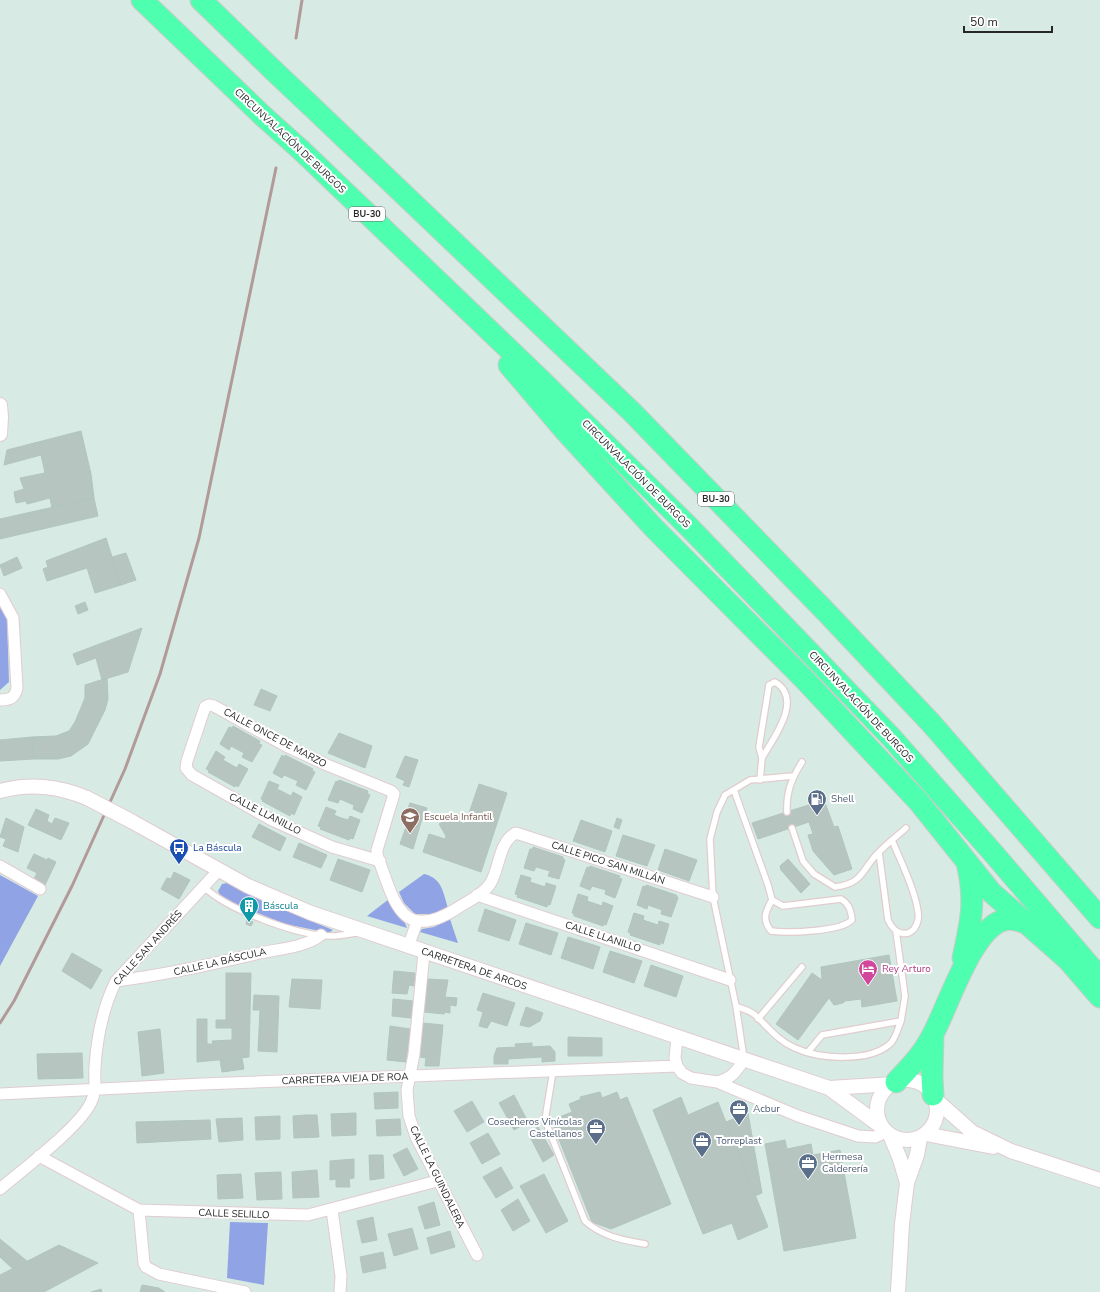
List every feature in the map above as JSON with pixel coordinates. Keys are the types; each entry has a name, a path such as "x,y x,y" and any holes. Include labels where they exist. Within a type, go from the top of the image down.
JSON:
{"highway":[{"name":"CIRCUNVALACIÓN DE BURGOS","path":"142,0 541,380 686,523 890,737 984,842 1100,978"},
{"name":"BU-30","path":"201,0 632,412 829,615 931,723 1100,918"},
{"path":"433,277 572,438 654,528 814,690 919,802 966,858 991,892 1068,960 1100,997"},
{"path":"960,974 968,935 973,898 972,883 966,858"},
{"path":"895,1083 922,1054 933,1035 960,974 979,940 991,927 1004,920 1016,920 1028,924"},
{"path":"933,1035 932,1076 934,1097"}],"street":[{"path":"0,405 2,417 0,434"},
{"path":"0,594 13,618 17,688 15,695 12,698 0,700"},
{"name":"CALLE ONCE DE MARZO","path":"195,736 206,707 209,705 214,706 286,746 327,765 391,791 394,794 377,850 380,862"},
{"name":"CALLE LLANILLO","path":"195,736 186,768 192,775 272,820 332,846 380,862"},
{"name":"CARRETERA DE ARCOS","path":"0,791 11,788 42,785 57,788 87,798 248,886 311,914 829,1088"},
{"name":"CALLE PICO SAN MILLÁN","path":"477,895 489,886 493,879 506,841 516,833 713,897"},
{"path":"380,862 396,902 402,912 410,920 417,922 438,919 477,895"},
{"path":"0,866 40,889"},
{"name":"CALLE SAN ANDRÉS","path":"0,1189 39,1156 85,1112 92,1101 95,1090 95,1067 102,1017 108,998 116,981 219,870"},
{"name":"CALLE LLANILLO","path":"477,895 730,980"},
{"path":"408,947 417,922"},
{"name":"CALLE LA BÁSCULA","path":"116,981 157,976 267,952 314,940 321,935"},
{"name":"CALLE LA GUINDALERA","path":"424,952 410,1078 407,1090 409,1116 416,1137 477,1255"},
{"path":"677,1038 674,1058 682,1073 691,1078 717,1082 798,1116 858,1136 875,1137 886,1131"},
{"path":"717,1082 726,1080 735,1073 744,1060"},
{"name":"CARRETERA VIEJA DE ROA","path":"0,1095 210,1084 410,1078 677,1066"},
{"path":"829,1088 895,1083 911,1080 922,1084 972,1132 1011,1151 1100,1180"},
{"path":"895,1083 882,1094 878,1102 877,1113 900,1159 907,1183"},
{"path":"829,1088 886,1131 906,1140 923,1136 1011,1151"},
{"path":"898,1292 902,1224 907,1183 923,1136 936,1121 937,1112 934,1097"},
{"name":"CALLE SELILLO","path":"39,1156 138,1210 308,1216 438,1181"},
{"path":"138,1210 144,1263 146,1267 159,1274 246,1292"},
{"path":"332,1210 341,1276 340,1292"}],"lane":[{"path":"760,780 762,758 759,746 769,685 775,682 781,686 785,693 786,710 781,727 762,758"},
{"path":"786,812 786,798 793,776 802,762"},
{"path":"744,1060 736,1006 713,897 710,839 716,812 725,795 750,780 793,776"},
{"path":"734,790 772,900 783,906 841,899 847,903 852,912 852,920 848,925 833,929 771,931 765,924 765,911 772,900"},
{"path":"792,828 803,861 814,874 835,888 848,885 861,877 878,852 906,828"},
{"path":"878,852 888,920 892,930 902,934 907,933 912,930 918,920 916,902 892,840"},
{"path":"204,887 214,896 228,904 281,926 321,935 333,936 365,932"},
{"path":"736,1006 754,1014 766,1028 794,1048 818,1055 847,1057 882,1050 891,1043 901,1021 904,996 896,932"},
{"path":"758,1019 802,967"},
{"path":"808,1052 822,1035 901,1021"},
{"path":"553,1071 545,1120 586,1221 596,1231 612,1237 645,1244"}],"shaded area":[{"path":"0,607 7,619 9,682 0,690"},
{"path":"424,874 435,879 441,886 448,908 435,914 415,914 404,903 399,892"},
{"path":"0,875 38,896 0,966"},
{"path":"227,883 262,901 333,930 330,932 325,932 285,924 228,901 220,895 218,891 222,884"},
{"path":"389,899 404,922 407,928 367,916"},
{"path":"450,919 458,943 420,932 422,929 434,927"},
{"path":"230,1222 268,1223 264,1285 227,1278"}],"building":[{"path":"81,431 91,474 94,498 52,508 50,498 27,504 26,501 16,503 14,492 24,489 20,478 45,473 41,455 4,465 7,450"},
{"path":"94,498 98,516 0,539 0,519"},
{"path":"106,538 121,585 95,593 87,568 47,581 43,569 48,567 46,561"},
{"path":"126,553 136,580 121,585 112,557"},
{"path":"17,557 22,568 4,576 0,565"},
{"path":"85,602 88,610 78,614 75,606"},
{"path":"142,628 128,672 102,680 96,658 77,665 73,654"},
{"path":"107,678 108,699 105,710 88,744 71,756 58,759 34,759 32,737 56,736 69,731 75,722 85,698 85,685"},
{"path":"261,689 277,696 270,711 254,705"},
{"path":"233,726 260,741 259,744 262,745 252,762 242,757 244,753 231,746 229,750 220,744 229,727 232,728"},
{"path":"339,733 372,746 365,768 328,753"},
{"path":"32,737 34,759 0,761 0,740"},
{"path":"216,751 225,757 223,760 237,768 239,764 248,769 238,787 236,785 235,787 208,772 209,770 206,769"},
{"path":"282,755 284,757 285,755 313,769 312,771 315,772 306,790 296,785 298,781 284,775 282,778 273,773"},
{"path":"405,756 418,760 409,787 403,785 405,781 396,777"},
{"path":"339,780 368,791 367,793 370,795 362,813 353,809 354,805 340,799 338,803 328,800 336,781 338,782"},
{"path":"269,781 279,785 277,789 291,796 293,792 302,797 294,815 291,813 290,816 262,801 263,800 261,799"},
{"path":"479,784 507,793 481,872 423,852 429,834 445,839 446,836 439,824 458,814 463,824 466,822"},
{"path":"824,800 834,827 838,826 852,869 834,875 813,851 808,835 813,834 809,822 758,839 752,823"},
{"name":"Escuela Infantil","path":"410,803 427,808 413,849 400,844 407,824 403,823"},
{"path":"326,807 336,811 334,815 341,818 348,820 350,816 360,820 353,839 350,838 349,840 320,829 321,827 318,826"},
{"path":"36,809 49,815 47,821 52,824 55,818 69,823 61,840 28,825"},
{"path":"6,818 24,827 18,852 3,846 6,839 0,837"},
{"path":"617,818 622,820 619,829 614,827"},
{"path":"581,820 612,831 605,852 573,841"},
{"path":"259,824 286,838 280,851 252,837"},
{"path":"623,835 655,845 647,866 616,856"},
{"path":"299,843 327,855 321,868 293,857"},
{"path":"533,847 563,857 565,860 559,879 548,876 550,871 536,867 534,871 524,868 530,849 533,849"},
{"path":"665,849 697,860 689,881 658,870"},
{"path":"34,854 56,862 45,885 34,879 37,873 27,868"},
{"path":"338,859 370,870 362,892 330,880"},
{"path":"788,859 810,884 801,893 781,870 780,866"},
{"path":"590,866 620,876 619,878 622,879 615,898 605,894 606,890 592,886 590,890 580,886 587,867 589,868"},
{"path":"174,872 190,880 179,899 161,889 167,878 171,879"},
{"path":"521,875 531,878 530,882 545,887 546,883 556,886 550,905 548,904 547,907 517,897 518,895 515,894"},
{"path":"646,885 676,895 678,898 671,917 661,914 662,910 648,905 647,909 637,905 643,886 646,887"},
{"path":"578,894 588,897 587,901 602,906 603,902 613,906 606,925 604,924 603,926 574,916 572,913"},
{"path":"485,909 516,920 509,941 478,931"},
{"path":"634,913 644,916 643,920 658,925 659,921 669,924 663,944 660,942 660,945 630,935 631,933 628,932"},
{"name":"Báscula","path":"247,920 253,922 251,926 246,924"},
{"path":"526,923 558,933 551,955 519,944"},
{"path":"568,937 600,947 593,969 561,958"},
{"path":"610,951 642,961 634,983 603,972"},
{"path":"72,953 102,970 91,989 62,971"},
{"path":"889,955 897,1001 862,1007 861,999 845,1001 834,1005 829,998 798,1040 776,1024 812,973 822,980 821,967"},
{"path":"651,965 683,976 676,997 644,986"},
{"path":"394,971 415,973 414,986 409,985 407,994 392,993"},
{"path":"226,973 251,973 249,1057 197,1062 197,1019 207,1019 207,1044 213,1044 212,1041 232,1040 232,1028 216,1028 216,1020 226,1020"},
{"path":"292,979 322,980 320,1009 289,1007"},
{"path":"427,979 448,980 445,997 457,998 456,1006 450,1005 450,1013 445,1012 444,1014 424,1012"},
{"path":"483,993 515,1003 507,1026 491,1021 487,1028 479,1026 483,1012 477,1010"},
{"path":"254,995 279,996 277,1052 258,1051 260,1010 253,1010"},
{"path":"393,999 413,1001 411,1018 392,1016"},
{"path":"526,1007 543,1013 540,1021 529,1027 520,1025"},
{"path":"423,1023 443,1025 439,1066 425,1066 426,1058 420,1057"},
{"path":"390,1026 410,1029 406,1062 387,1060"},
{"path":"160,1029 164,1073 142,1076 138,1032"},
{"path":"568,1037 602,1038 602,1056 568,1056"},
{"path":"532,1043 532,1047 550,1046 555,1052 555,1061 542,1062 542,1057 508,1059 508,1064 494,1064 494,1056 497,1048 516,1047 515,1044"},
{"path":"82,1053 83,1078 38,1079 37,1054"},
{"path":"242,1058 244,1069 222,1072 220,1060"},
{"path":"398,1092 398,1108 375,1109 374,1093"},
{"path":"600,1092 602,1098 617,1092 620,1100 627,1097 671,1204 611,1229 592,1222 554,1127 560,1125 557,1118 572,1112 569,1104 581,1099 580,1097"},
{"path":"514,1095 528,1122 514,1130 499,1103"},
{"path":"681,1097 688,1115 718,1102 768,1227 738,1240 732,1223 703,1234 653,1110"},
{"path":"472,1101 484,1122 467,1132 454,1111"},
{"path":"356,1113 356,1135 332,1136 331,1114"},
{"path":"748,1113 762,1193 755,1196 726,1122"},
{"path":"317,1115 319,1137 294,1138 293,1116"},
{"path":"280,1116 280,1139 256,1140 255,1117"},
{"path":"242,1118 243,1140 219,1142 216,1119"},
{"path":"400,1119 401,1135 377,1136 376,1120"},
{"path":"210,1120 211,1139 137,1143 136,1122"},
{"path":"538,1127 554,1155 543,1162 528,1133"},
{"path":"488,1133 500,1154 482,1164 470,1143"},
{"path":"785,1140 787,1149 811,1144 813,1155 840,1150 856,1238 784,1251 765,1144"},
{"path":"407,1148 418,1169 404,1176 393,1155"},
{"path":"369,1155 383,1155 384,1178 370,1180"},
{"path":"354,1159 354,1178 349,1179 350,1187 336,1187 336,1179 330,1180 330,1161"},
{"path":"501,1167 513,1188 496,1198 483,1177"},
{"path":"317,1170 319,1197 293,1198 292,1172"},
{"path":"281,1172 282,1199 257,1200 255,1173"},
{"path":"241,1174 243,1198 218,1199 217,1175"},
{"path":"544,1174 568,1221 546,1233 520,1186"},
{"path":"518,1199 530,1221 513,1231 501,1210"},
{"path":"434,1202 440,1225 425,1229 418,1207"},
{"path":"373,1217 377,1240 362,1243 357,1221"},
{"path":"412,1228 418,1249 394,1256 388,1234"},
{"path":"450,1231 455,1247 431,1254 427,1238"},
{"path":"0,1239 27,1261 13,1269 0,1257"},
{"path":"59,1245 98,1263 44,1292 0,1292 0,1275"},
{"path":"383,1252 386,1268 363,1273 360,1257"},
{"path":"142,1285 159,1288 165,1292 140,1292"},
{"path":"101,1289 102,1292 91,1292"}],"railway":[{"path":"296,38 302,0"},
{"path":"0,1023 14,1001 72,886 125,769 160,674 199,538 276,168"}],"place":[{"name":"Shell","path":"817,816"},
{"name":"Escuela Infantil","path":"410,834"},
{"name":"La Báscula","path":"179,865"},
{"name":"Báscula","path":"249,923"},
{"name":"Rey Arturo","path":"868,986"},
{"name":"Acbur","path":"739,1126"},
{"name":"Cosecheros Vinícolas Castellanos","path":"596,1145"},
{"name":"Torreplast","path":"702,1158"},
{"name":"Hermesa Calderería","path":"808,1180"}]}
